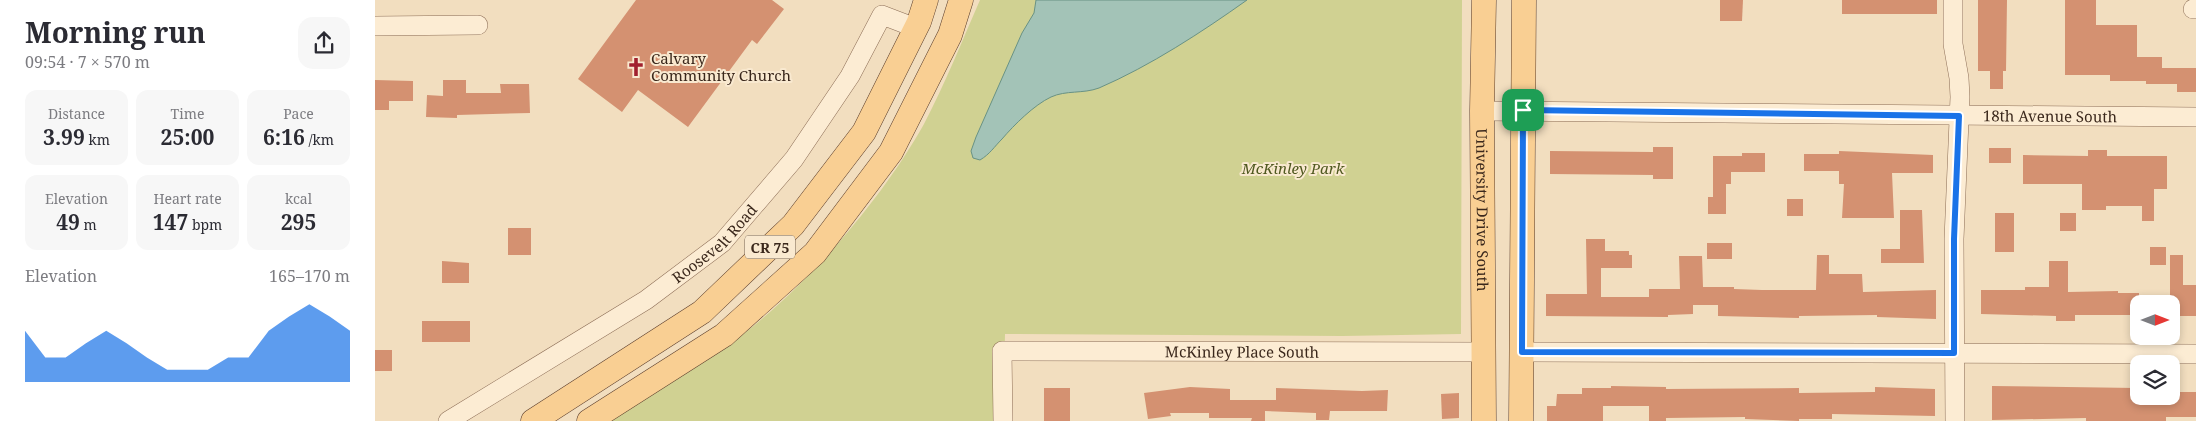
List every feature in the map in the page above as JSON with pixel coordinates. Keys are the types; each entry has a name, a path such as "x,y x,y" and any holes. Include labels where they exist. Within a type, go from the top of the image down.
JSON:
{"main road":[{"name":"CR 75","path":"533,421 702,312 793,225 864,132 916,28 926,0"},
{"name":"CR 75","path":"589,421 724,336 815,253 891,152 951,35 961,0"},
{"name":"University Drive South","path":"1484,0 1482,111 1484,421"},
{"path":"1521,421 1524,0"}],"street":[{"path":"1953,0 1953,44 1959,78 1954,239 1955,421"},
{"name":"Roosevelt Road","path":"448,421 646,300 722,243 795,159 850,76 882,15 916,28"},
{"path":"375,26 478,25"},
{"name":"18th Avenue South","path":"1482,111 2196,117"},
{"name":"McKinley Place South","path":"1003,421 1002,351 1483,352"},
{"path":"1522,352 2196,354"}],"green space":[{"name":"McKinley Park","path":"980,0 1462,0 1461,334 1342,336 1005,334 1003,421 609,421 688,372 745,333 785,298 830,253 872,202 909,150 946,78"}],"shaded area":[{"path":"1036,0 1247,0 1175,48 1118,79 1093,90 1063,93 1051,97 1031,110 987,155 980,160 973,158 971,151 976,137 1022,33 1034,13"}],"building":[{"name":"Calvary Community Church","path":"636,0 772,0 784,9 757,44 752,40 688,127 638,90 622,112 578,79"},
{"path":"1720,0 1743,0 1742,21 1720,21"},
{"path":"1842,0 1937,0 1937,14 1842,14"},
{"path":"1978,0 2007,0 2006,71 2003,71 2003,89 1990,89 1990,71 1978,71"},
{"path":"2065,0 2096,0 2096,25 2137,25 2137,57 2162,57 2162,68 2196,68 2196,92 2177,92 2177,84 2146,84 2146,81 2110,81 2110,75 2065,75"},
{"path":"375,80 413,81 413,101 389,101 389,110 375,110"},
{"path":"443,80 466,80 466,93 501,93 500,84 529,84 530,113 457,115 457,118 426,117 427,95 443,96"},
{"path":"1653,147 1673,147 1673,179 1653,179 1653,175 1550,174 1550,151 1653,152"},
{"path":"1989,148 2011,148 2011,163 1989,163"},
{"path":"2088,150 2107,150 2107,156 2167,156 2167,189 2154,189 2154,221 2142,221 2142,206 2106,206 2106,210 2082,210 2082,184 2023,184 2023,155 2088,156"},
{"path":"1839,151 1933,155 1933,173 1892,173 1894,218 1842,218 1844,184 1839,184 1839,171 1804,171 1804,154 1839,154"},
{"path":"1742,153 1765,153 1765,172 1731,172 1731,184 1726,184 1726,214 1708,214 1708,197 1713,197 1713,156 1742,156"},
{"path":"1787,199 1803,199 1803,216 1787,216"},
{"path":"1900,210 1922,210 1924,263 1881,263 1881,249 1900,249"},
{"path":"1995,213 2014,213 2014,252 1995,252"},
{"path":"2060,213 2076,213 2076,231 2060,231"},
{"path":"508,228 531,228 531,255 508,255"},
{"path":"1586,239 1605,239 1605,251 1629,251 1629,255 1632,255 1632,268 1601,268 1601,297 1649,297 1649,289 1680,289 1679,256 1702,256 1703,287 1816,290 1817,255 1829,255 1829,274 1862,274 1863,292 1936,290 1936,319 1877,317 1877,315 1799,316 1799,318 1718,316 1718,305 1693,305 1693,314 1668,315 1668,317 1546,316 1546,294 1587,294"},
{"path":"1707,243 1732,243 1732,259 1707,259"},
{"path":"2150,247 2166,247 2166,265 2150,265"},
{"path":"2170,255 2183,255 2183,285 2196,285 2196,316 2180,316 2180,295 2170,295"},
{"path":"442,261 469,263 469,283 442,283"},
{"path":"2049,261 2068,261 2068,292 2118,291 2118,293 2139,293 2139,295 2130,295 2130,315 2075,315 2075,321 2056,321 2056,316 1981,314 1981,290 2025,290 2025,287 2049,287"},
{"path":"422,321 470,321 470,342 422,342"},
{"path":"375,350 392,350 392,371 375,371"},
{"path":"1611,386 1666,387 1666,389 1799,388 1799,393 1875,392 1875,387 1935,389 1935,416 1832,414 1832,419 1799,419 1799,421 1745,419 1745,417 1666,418 1666,421 1649,421 1649,406 1603,406 1603,421 1547,421 1547,406 1556,406 1557,394 1582,394 1582,388 1611,388"},
{"path":"1992,386 2130,388 2130,405 2180,405 2180,392 2196,392 2196,417 2166,417 2166,421 2086,421 2086,418 1992,420"},
{"path":"1190,387 1230,389 1230,400 1276,400 1276,388 1388,390 1387,411 1330,411 1329,420 1316,420 1316,413 1265,411 1265,421 1251,421 1252,418 1209,418 1209,413 1170,413 1171,416 1148,419 1144,393"},
{"path":"1044,388 1070,388 1070,421 1044,421"},
{"path":"1459,393 1459,418 1442,419 1441,394"}],"place":[{"name":"Calvary Community Church","path":"636,67"}],"route":[{"path":"1523,110 1959,116 1954,239 1954,353 1522,352 1523,110"}]}
